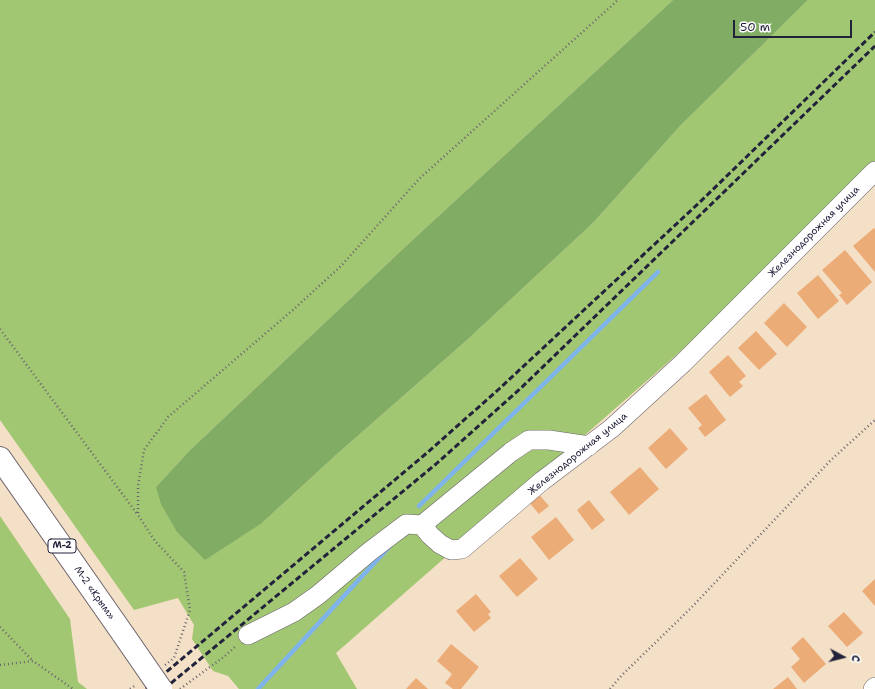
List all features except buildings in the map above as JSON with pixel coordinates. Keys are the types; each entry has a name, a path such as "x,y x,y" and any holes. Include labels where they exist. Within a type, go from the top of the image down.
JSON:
{"highway":[{"name":"М-2 «Крым»","path":"0,458 161,689"}],"street":[{"name":"Железнодорожная улица","path":"422,525 440,544 451,550 462,549 542,482 612,428 682,363 875,171"},
{"path":"248,635 294,612 312,600 369,552 406,524 422,525 511,452 530,440 549,440 589,446"}],"path":[{"path":"138,515 138,486 144,450 168,417 294,309 341,266 419,179 618,0"},
{"path":"0,329 138,515 155,542 184,572 190,610 174,658 161,667"},
{"path":"610,689 690,610 831,460 875,420"},
{"path":"0,627 32,661 73,689"},
{"path":"180,689 225,656 248,635"},
{"path":"0,665 32,661"},
{"path":"130,689 136,685"}],"green space":[{"path":"0,0 673,0 406,246 189,451 156,487 262,523 336,455 467,340 593,223 680,126 808,0 875,0 875,181 336,653 357,689 239,689 228,676 213,671 192,639 194,625 178,598 134,610 0,420"},
{"path":"673,0 808,0 680,126 593,223 467,340 336,455 262,523 205,560 177,532 161,504 156,487 189,451 406,246"},
{"path":"0,516 70,619 78,682 87,689 0,689"}],"waterway":[{"path":"419,506 658,272"},
{"path":"258,689 390,546"}],"railway":[{"path":"146,689 428,452 499,389 700,202 875,32"},
{"path":"164,689 436,464 521,388 875,46"}]}
